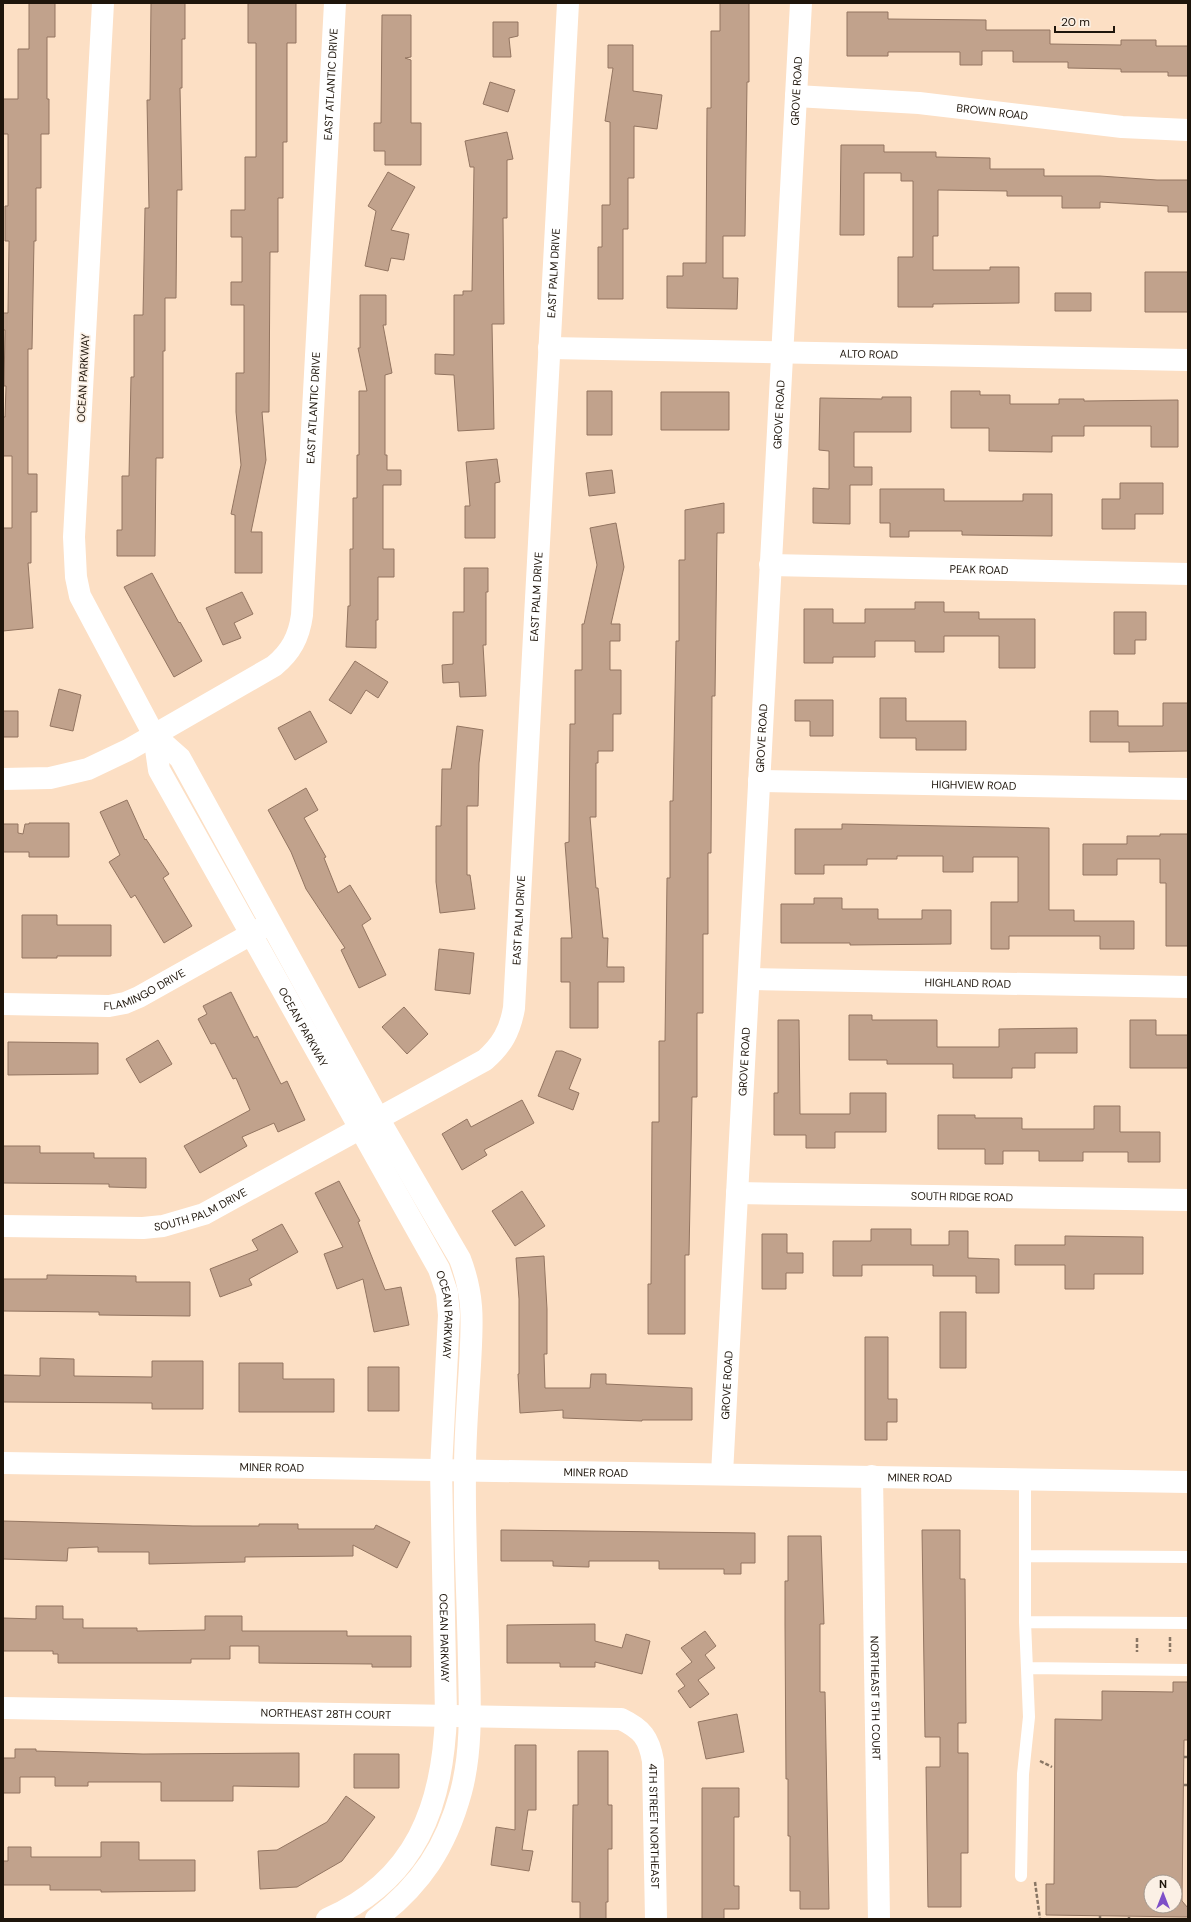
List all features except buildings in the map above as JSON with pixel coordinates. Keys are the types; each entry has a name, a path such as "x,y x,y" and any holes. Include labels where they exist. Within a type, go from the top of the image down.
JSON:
{"street":[{"name":"OCEAN PARKWAY","path":"103,3 74,537 76,577 80,596 89,616 154,735 180,758 378,1118 460,1259 470,1288 472,1315 465,1470 470,1715 469,1745 461,1792 446,1835 437,1853 417,1882 397,1903 376,1919"},
{"name":"EAST ATLANTIC DRIVE","path":"3,779 50,778 88,769 154,735 274,666 285,656 294,644 300,630 302,615 336,3"},
{"name":"EAST PALM DRIVE","path":"378,1118 485,1060 496,1050 505,1037 511,1023 514,1008 568,3"},
{"name":"GROVE ROAD","path":"722,1474 801,3"},
{"name":"BROWN ROAD","path":"796,96 919,102 1122,126 1188,130"},
{"name":"ALTO ROAD","path":"549,348 1188,360"},
{"name":"PEAK ROAD","path":"770,565 1188,574"},
{"name":"OCEAN PARKWAY","path":"154,735 159,770 359,1129 439,1269 447,1293 449,1315 442,1469 446,1715 445,1743 439,1786 420,1835 399,1867 381,1886 361,1912 327,1919"},
{"name":"HIGHVIEW ROAD","path":"759,781 1188,789"},
{"name":"FLAMINGO DRIVE","path":"3,1004 109,1006 125,1003 139,997 271,922"},
{"name":"HIGHLAND ROAD","path":"749,979 1188,987"},
{"name":"SOUTH PALM DRIVE","path":"3,1226 143,1228 180,1222 204,1214 378,1118"},
{"name":"SOUTH RIDGE ROAD","path":"736,1193 1188,1200"},
{"name":"MINER ROAD","path":"3,1463 1188,1482"},
{"name":"NORTHEAST 5TH COURT","path":"872,1476 879,1919"},
{"name":"NORTHEAST 28TH COURT","path":"3,1708 470,1715 621,1719 634,1725 644,1735"},
{"name":"4TH STREET NORTHEAST","path":"644,1735 651,1747 653,1761 656,1919"}],"lane":[{"path":"1021,1876 1023,1774 1029,1717 1025,1622 1025,1479"},
{"path":"1026,1556 1188,1557"},
{"path":"1025,1622 1188,1623"},
{"path":"1027,1668 1188,1670"}],"path":[{"path":"1137,1633 1137,1652"},
{"path":"1170,1633 1170,1652"},
{"path":"1035,1881 1040,1919"}]}
